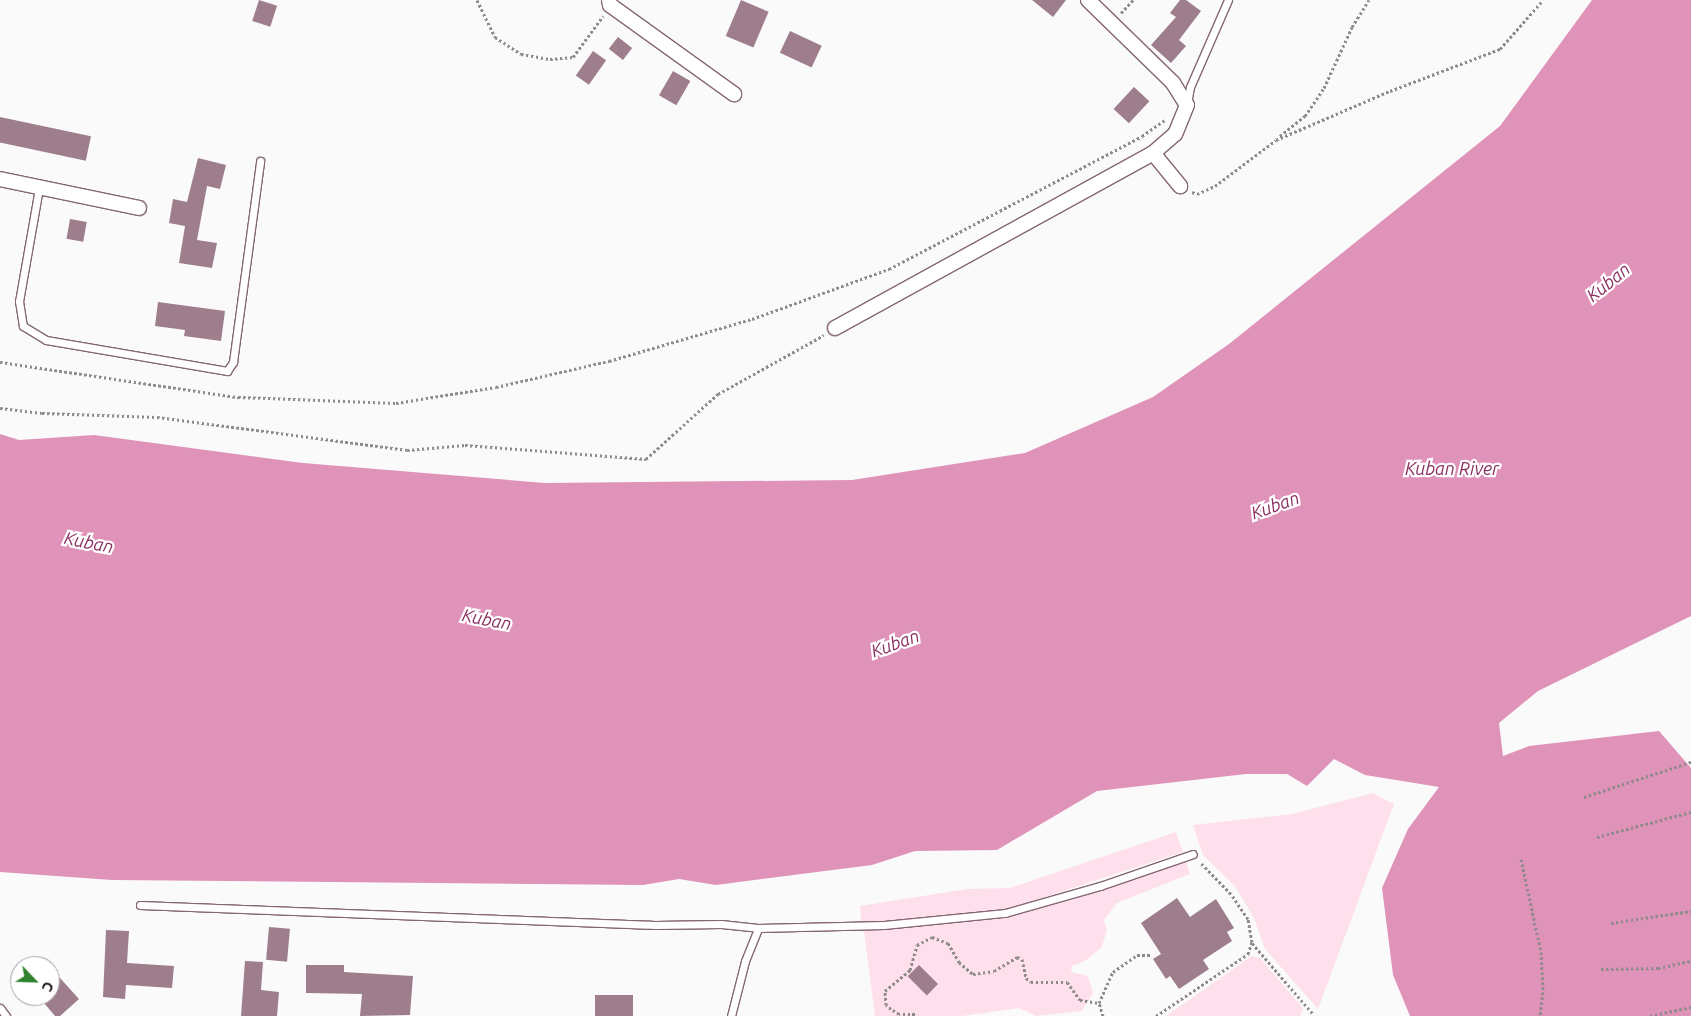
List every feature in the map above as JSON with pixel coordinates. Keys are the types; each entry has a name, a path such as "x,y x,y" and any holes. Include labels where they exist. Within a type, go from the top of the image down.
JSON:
{"street":[{"path":"835,328 1153,153 1174,134 1187,105 1173,83 1088,0"},
{"path":"610,2 734,94"},
{"path":"1153,153 1180,186"},
{"path":"0,179 139,208"}],"lane":[{"path":"1187,105 1190,86 1228,0"},
{"path":"39,188 19,301 23,326 46,340 226,371 233,362 260,161"},
{"path":"140,905 655,925 721,924 758,928 884,925 1004,913 1100,886 1193,854"},
{"path":"731,1016 758,928"},
{"path":"0,1008 6,1016"}],"path":[{"path":"477,0 496,37 521,54 550,59 573,57 610,2"},
{"path":"1180,186 1197,194 1215,186 1276,140 1304,116 1324,88 1352,27 1369,0"},
{"path":"1276,140 1390,91 1500,49 1543,0"},
{"path":"0,362 238,398 396,403 496,387 609,361 733,324 889,269 1142,136 1187,105"},
{"path":"0,408 42,413 157,417 407,450 465,445 646,459 718,394 835,328"},
{"path":"1584,797 1691,762"},
{"path":"1597,837 1691,812"},
{"path":"1156,1016 1248,954 1252,942 1248,919 1231,894 1193,854"},
{"path":"1521,859 1541,952 1543,992 1540,1016"},
{"path":"1611,923 1691,911"},
{"path":"915,1014 899,1014 891,1009 886,1005 885,991 910,970 917,945 932,937 948,943 962,966 973,974 994,971 1017,957 1022,959 1026,978 1032,982 1067,982 1080,1000 1099,1003"},
{"path":"1252,942 1313,1014"},
{"path":"1103,1016 1099,1003 1103,987 1118,967 1137,955 1151,955"},
{"path":"1601,970 1658,968 1691,962"},
{"path":"1650,1016 1691,1007"}],"shaded area":[{"path":"1373,793 1394,804 1318,1009 1265,949 1254,918 1235,886 1203,855 1193,825 1292,814"},
{"path":"1176,832 1183,852 1002,911 882,922 861,921 860,906 967,889 1010,888"},
{"path":"1186,861 1190,874 1117,903 1104,920 1107,931 1101,948 1085,961 1072,966 1071,972 1088,976 1093,993 1082,1011 1036,1016 1019,1008 962,1016 875,1016 864,931 1006,918 1102,891"},
{"path":"1252,956 1260,958 1303,1008 1300,1016 1166,1016"}],"water":[{"name":"Kuban River","path":"1592,0 1691,0 1691,616 1538,691 1499,723 1503,756 1529,746 1659,731 1691,768 1691,1016 1410,1016 1393,975 1382,888 1408,829 1439,787 1365,775 1334,759 1307,786 1287,774 1246,774 1097,791 997,850 915,851 872,865 716,885 679,879 643,885 112,880 0,872 0,434 19,440 94,435 303,463 545,483 852,480 1025,453 1153,397 1229,344 1500,126"}],"building":[{"path":"259,0 277,6 270,27 252,21"},
{"path":"741,0 769,12 753,48 726,36"},
{"path":"1032,0 1066,0 1053,17"},
{"path":"1180,0 1186,0 1201,11 1179,40 1186,46 1171,63 1151,45 1176,17 1170,13"},
{"path":"790,31 822,46 812,68 780,53"},
{"path":"618,37 632,48 623,60 609,49"},
{"path":"593,51 606,60 589,85 576,76"},
{"path":"673,71 690,81 676,105 659,95"},
{"path":"1134,87 1149,101 1129,123 1114,109"},
{"path":"0,117 91,136 86,161 0,143"},
{"path":"198,158 226,165 220,189 207,186 197,240 217,243 212,268 179,263 185,226 169,223 173,199 187,202"},
{"path":"70,219 87,222 83,242 67,239"},
{"path":"158,302 225,311 221,341 184,336 185,330 155,326"},
{"path":"1177,898 1190,917 1216,899 1234,928 1227,932 1232,941 1203,960 1209,969 1179,989 1170,976 1166,979 1153,959 1161,954 1141,923"},
{"path":"269,927 290,929 287,962 266,960"},
{"path":"106,930 129,931 127,963 174,966 172,988 126,985 125,999 103,997"},
{"path":"245,961 263,962 261,990 279,992 277,1016 241,1016"},
{"path":"306,965 344,965 344,972 413,976 410,1015 360,1016 362,994 306,993"},
{"path":"919,965 938,984 927,995 908,976"},
{"path":"60,978 79,999 60,1016 55,1016 46,1006 60,1006"},
{"path":"595,995 633,995 633,1016 595,1016"}],"water label":[{"name":"Kuban","path":"1608,282"},
{"name":"Kuban","path":"1275,505"},
{"name":"Kuban","path":"89,542"},
{"name":"Kuban","path":"487,619"},
{"name":"Kuban","path":"895,643"}]}
